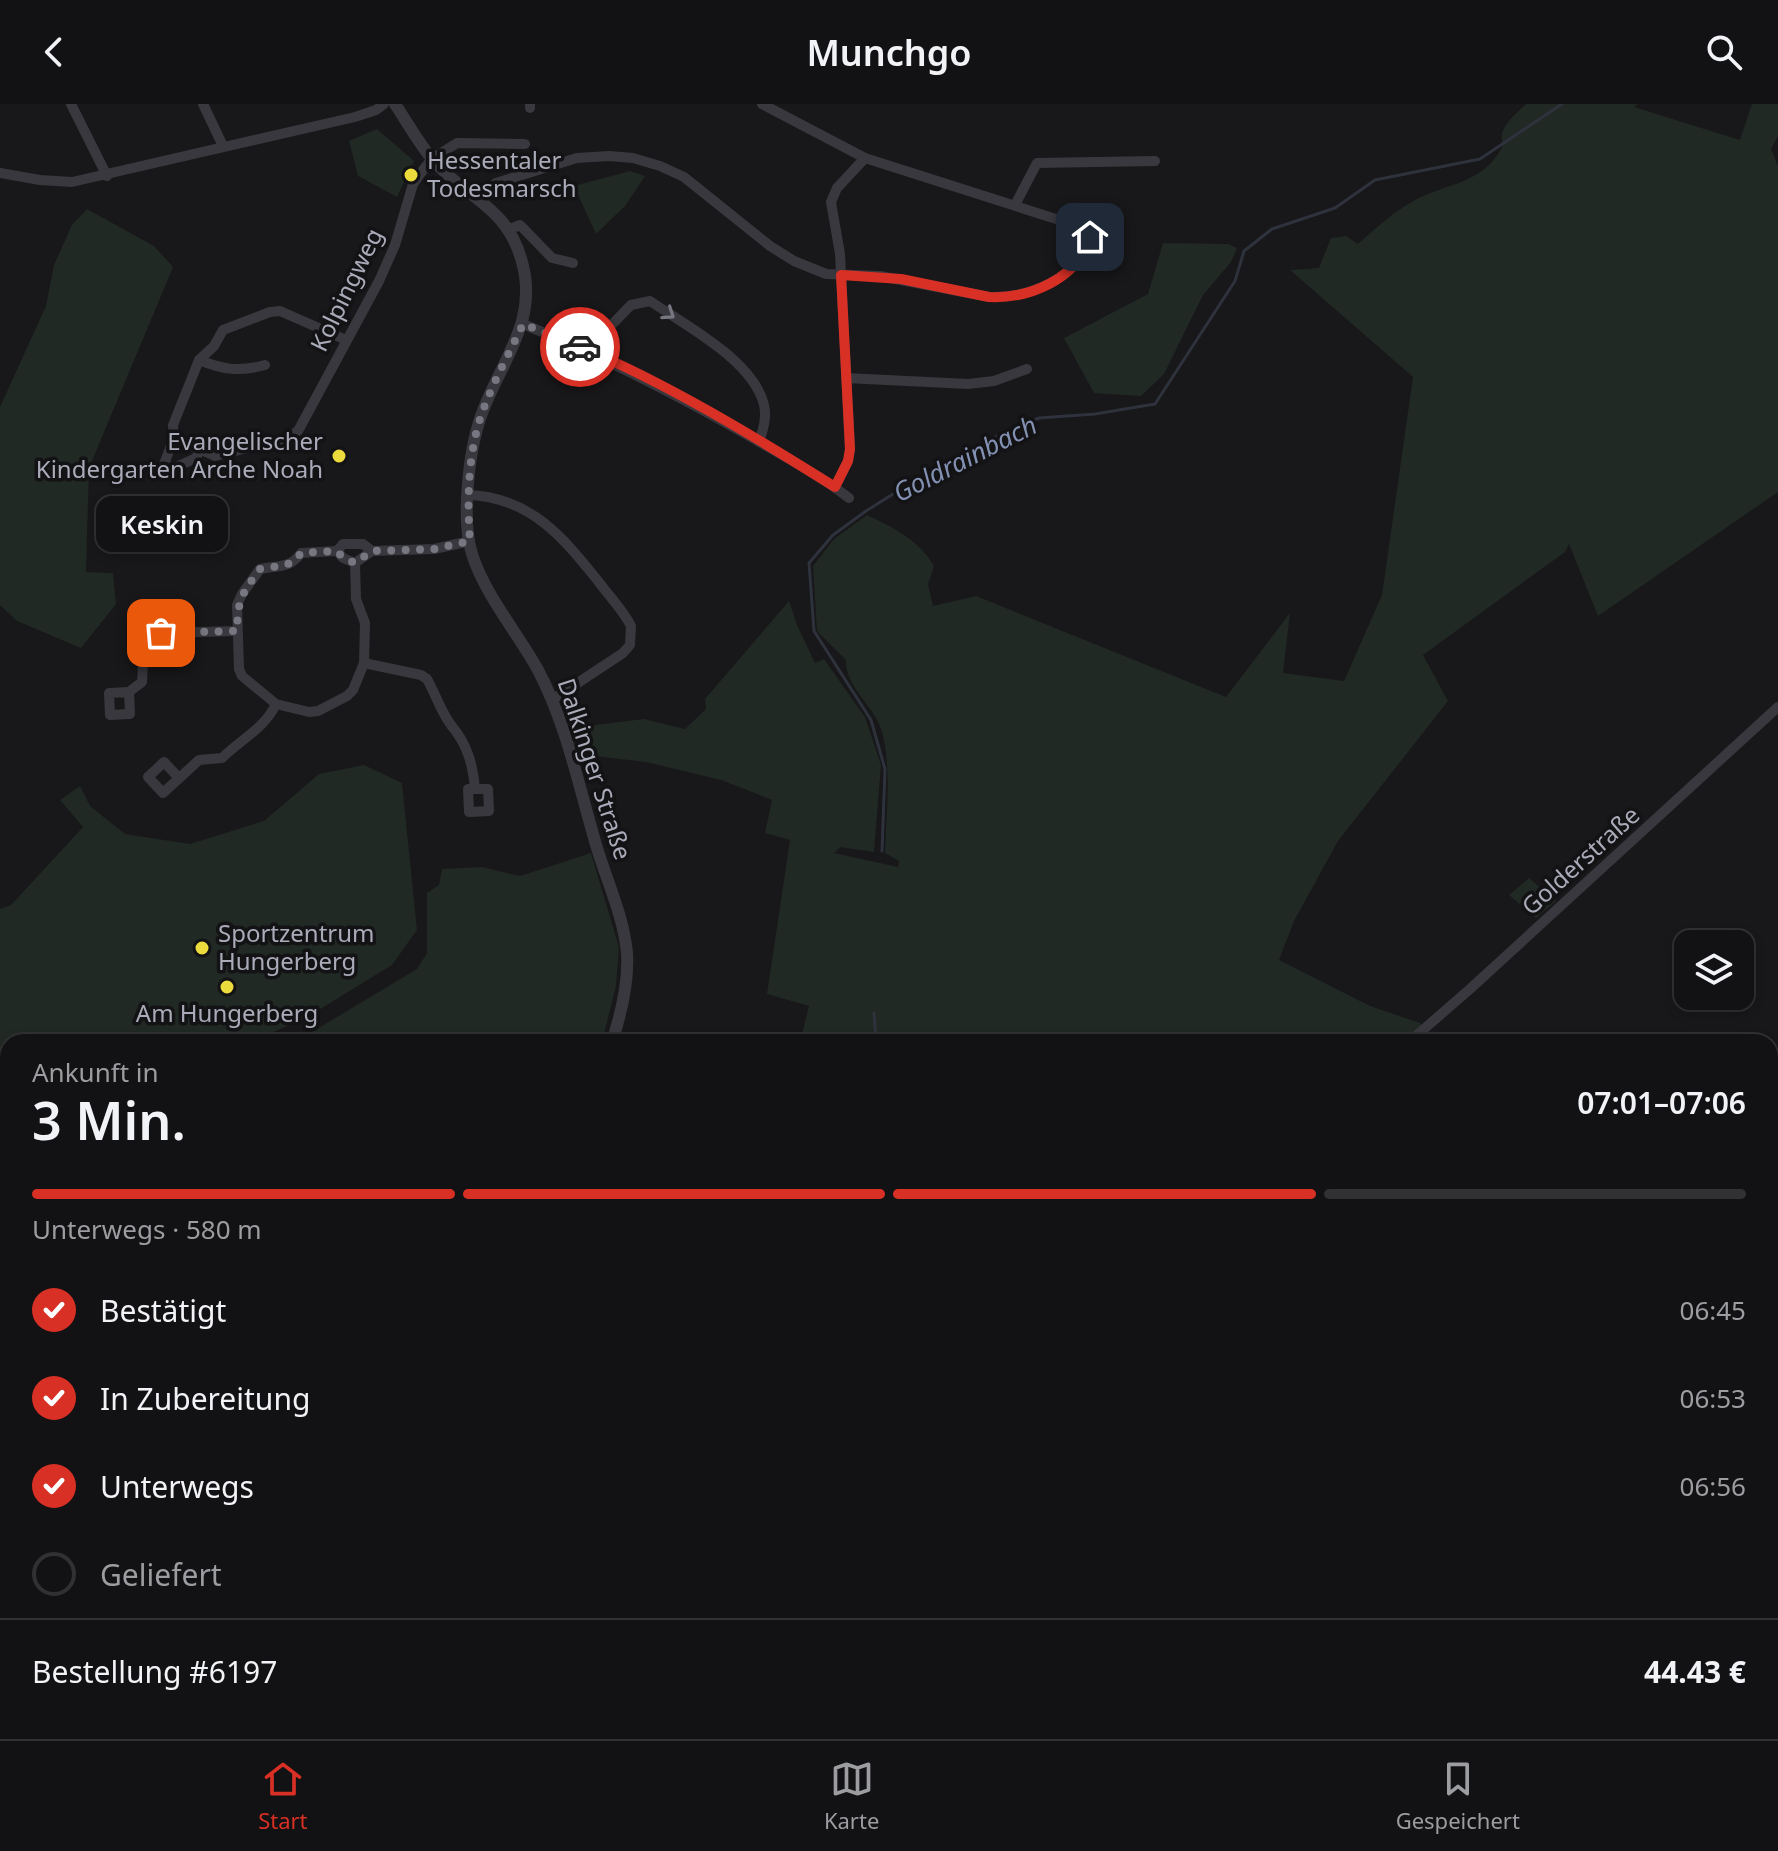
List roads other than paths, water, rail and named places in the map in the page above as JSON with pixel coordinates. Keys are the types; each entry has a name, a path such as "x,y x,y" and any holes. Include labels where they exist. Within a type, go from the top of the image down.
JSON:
{"street":[{"path":"71,104 107,176"},
{"path":"203,104 223,146"},
{"path":"0,173 72,182 107,176 355,117 384,104"},
{"name":"Dalkinger Straße","path":"395,104 432,159 498,214 510,229 524,266 527,305 523,324 481,416 468,495 470,541 472,554 498,605 538,670 552,700 623,930 627,952 623,998 614,1034"},
{"path":"479,199 496,183 554,164 577,158 633,158 684,177 770,246 794,261 826,274 880,276 989,297 1006,298 1032,292 1071,267 1089,243 1087,232 1078,226 865,158 762,104"},
{"path":"432,159 457,143 525,144"},
{"path":"835,487 848,461 850,449 841,275 831,202 837,188 865,158"},
{"name":"Kolpingweg","path":"200,449 196,458 174,468 164,464 174,438 200,449 215,456 287,438 298,431 379,281 395,245 413,184 432,159"},
{"path":"1015,205 1037,163 1155,161"},
{"path":"510,229 520,225 552,258 573,263"},
{"path":"587,350 631,305 650,301 719,348 734,360 752,382 761,394 765,408 759,442"},
{"path":"174,438 173,425 199,360 214,346 223,330 280,311 346,340"},
{"path":"523,324 641,376 759,442 849,498"},
{"path":"199,360 230,371 265,365"},
{"path":"846,378 968,384 994,381 1027,369"},
{"path":"468,495 480,495 540,517 574,552 631,626 630,645 623,653 552,700"},
{"path":"355,563 372,551 434,549 470,541"},
{"path":"355,563 356,599 365,623 364,663 353,690 318,711 309,712 276,704 242,676 238,661 237,605 242,594 260,569 288,566 295,563 301,553 337,551 343,544 363,544 372,551"},
{"path":"337,551 343,558 355,563"},
{"path":"129,692 142,682 144,649 161,633 237,631"},
{"path":"364,663 421,675 427,679 473,763 475,789"},
{"path":"179,778 199,760 222,758 240,740 251,735 276,704"},
{"name":"Golderstraße","path":"1418,1034 1778,707"}],"waterway":[{"name":"Goldrainbach","path":"882,851 885,769 871,720 814,631 809,563 833,535 901,489 999,435 1039,418 1095,414 1155,404 1235,281 1244,251 1272,229 1335,208 1375,180 1480,159 1562,104"},
{"name":"Goldrainbach","path":"874,1013 875,1034"}],"place":[{"name":"Hessentaler Todesmarsch","path":"411,175"},
{"name":"Evangelischer Kindergarten Arche Noah","path":"339,456"},
{"name":"Keskin","path":"161,633"},
{"name":"Sportzentrum Hungerberg","path":"202,948"},
{"name":"Am Hungerberg","path":"227,987"}]}
